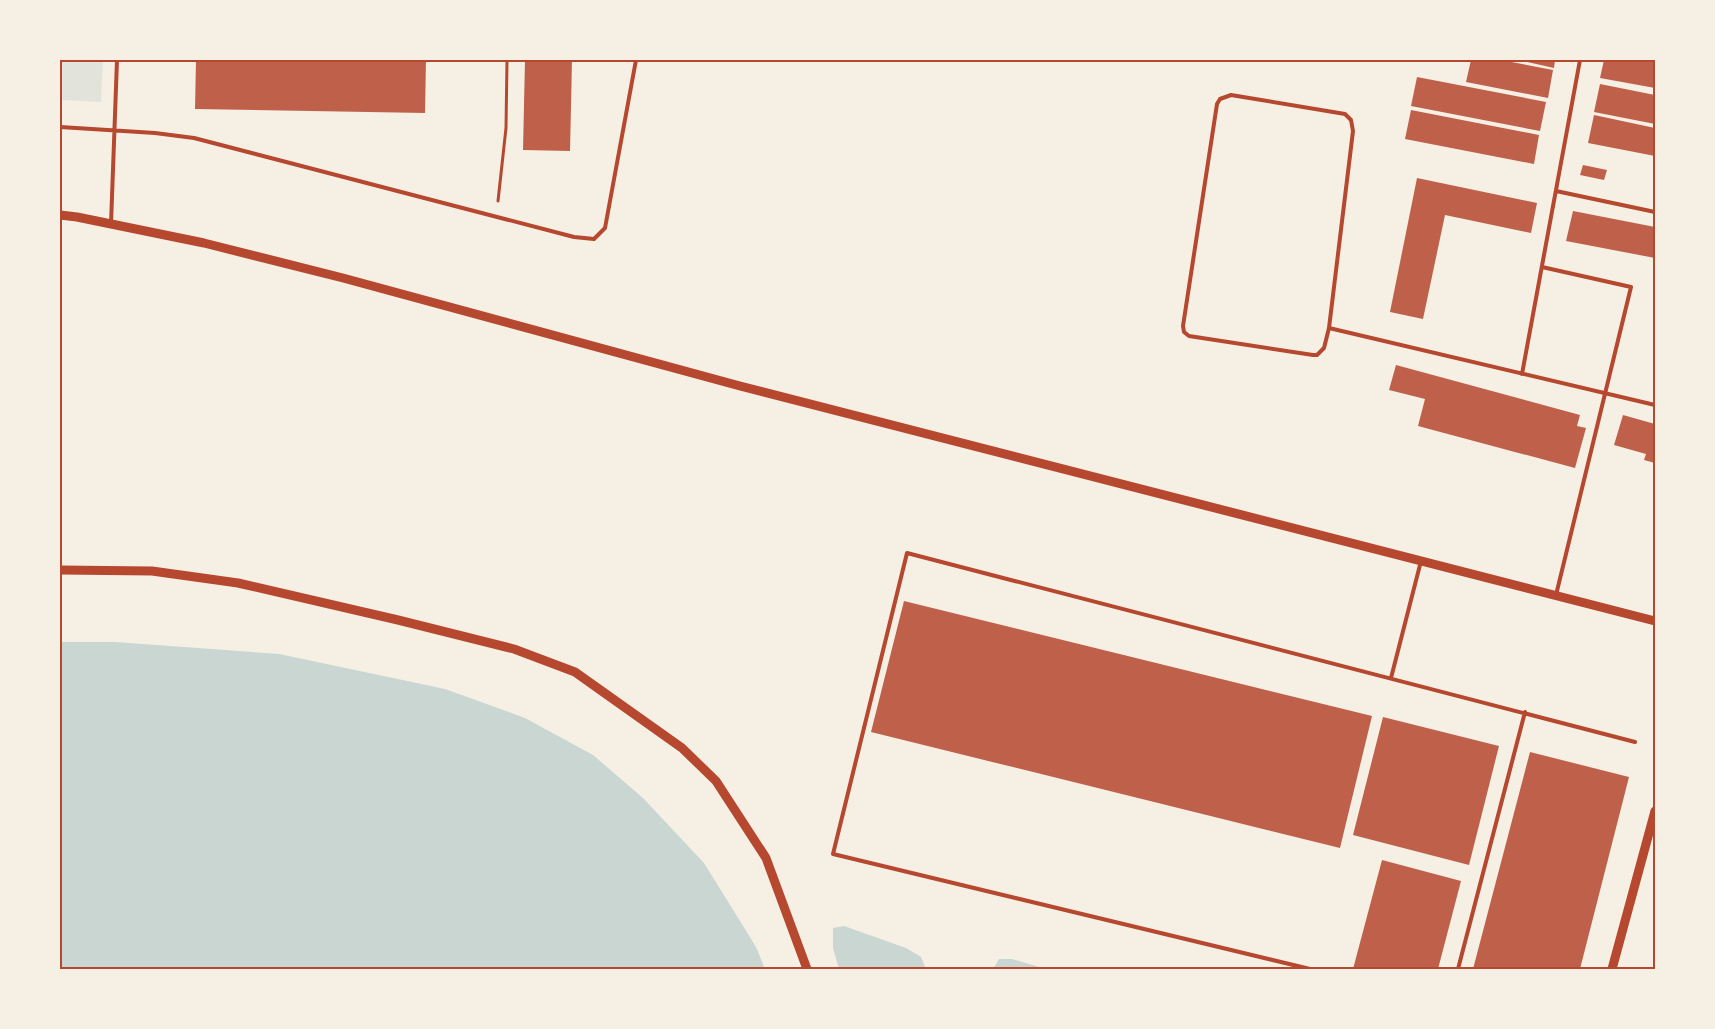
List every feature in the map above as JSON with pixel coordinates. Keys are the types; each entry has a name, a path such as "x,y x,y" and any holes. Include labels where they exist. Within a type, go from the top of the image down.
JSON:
{"street":[{"path":"60,215 204,243 343,278 740,386 1655,620"},
{"path":"60,570 152,571 238,583 514,649 575,672 682,748 716,781 766,858 807,969"},
{"path":"1612,969 1655,812"}],"lane":[{"path":"112,224 117,60"},
{"path":"60,127 194,138 574,237 594,240 605,228 636,60"},
{"path":"1522,374 1580,60"},
{"path":"1231,95 1341,113 1348,116 1351,120 1353,131 1329,328 1324,348 1317,355 1189,336 1184,332 1183,326 1217,104 1224,97 1231,95"},
{"path":"1556,191 1655,212"},
{"path":"1542,267 1631,287 1556,595"},
{"path":"1329,328 1655,405"},
{"path":"1310,969 833,854 907,553 1636,742"},
{"path":"1392,678 1421,561"},
{"path":"1458,969 1525,712"}],"path":[{"path":"496,217 506,128 507,60"}],"shaded area":[{"path":"60,60 103,60 101,102 60,100"},
{"path":"60,642 115,642 279,654 445,689 525,718 593,755 643,798 704,863 756,947 765,969 60,969"},
{"path":"844,926 906,948 921,957 926,969 839,969 833,948 833,928"},
{"path":"999,959 1012,959 1047,969 993,969"}],"building":[{"path":"196,60 426,60 425,113 195,109"},
{"path":"525,60 572,60 570,151 523,150"},
{"path":"1471,60 1501,60 1553,70 1548,98 1466,82"},
{"path":"1518,60 1555,60 1554,68"},
{"path":"1604,60 1655,60 1655,88 1600,78"},
{"path":"1417,77 1546,102 1540,131 1411,106"},
{"path":"1600,84 1655,95 1655,124 1594,112"},
{"path":"1411,110 1539,135 1534,164 1405,139"},
{"path":"1594,115 1655,128 1655,156 1588,143"},
{"path":"1583,165 1607,170 1604,180 1580,175"},
{"path":"1417,178 1537,203 1531,233 1445,215 1423,319 1390,312"},
{"path":"1573,211 1655,227 1655,258 1566,241"},
{"path":"1396,365 1580,415 1577,426 1586,428 1575,468 1418,426 1425,399 1389,390"},
{"path":"1623,415 1655,424 1655,463 1644,460 1646,454 1614,445"},
{"path":"904,601 1372,716 1340,848 871,732"},
{"path":"1383,717 1499,746 1469,865 1353,835"},
{"path":"1530,752 1629,777 1580,969 1473,969"},
{"path":"1382,860 1461,881 1438,969 1353,969"}]}
